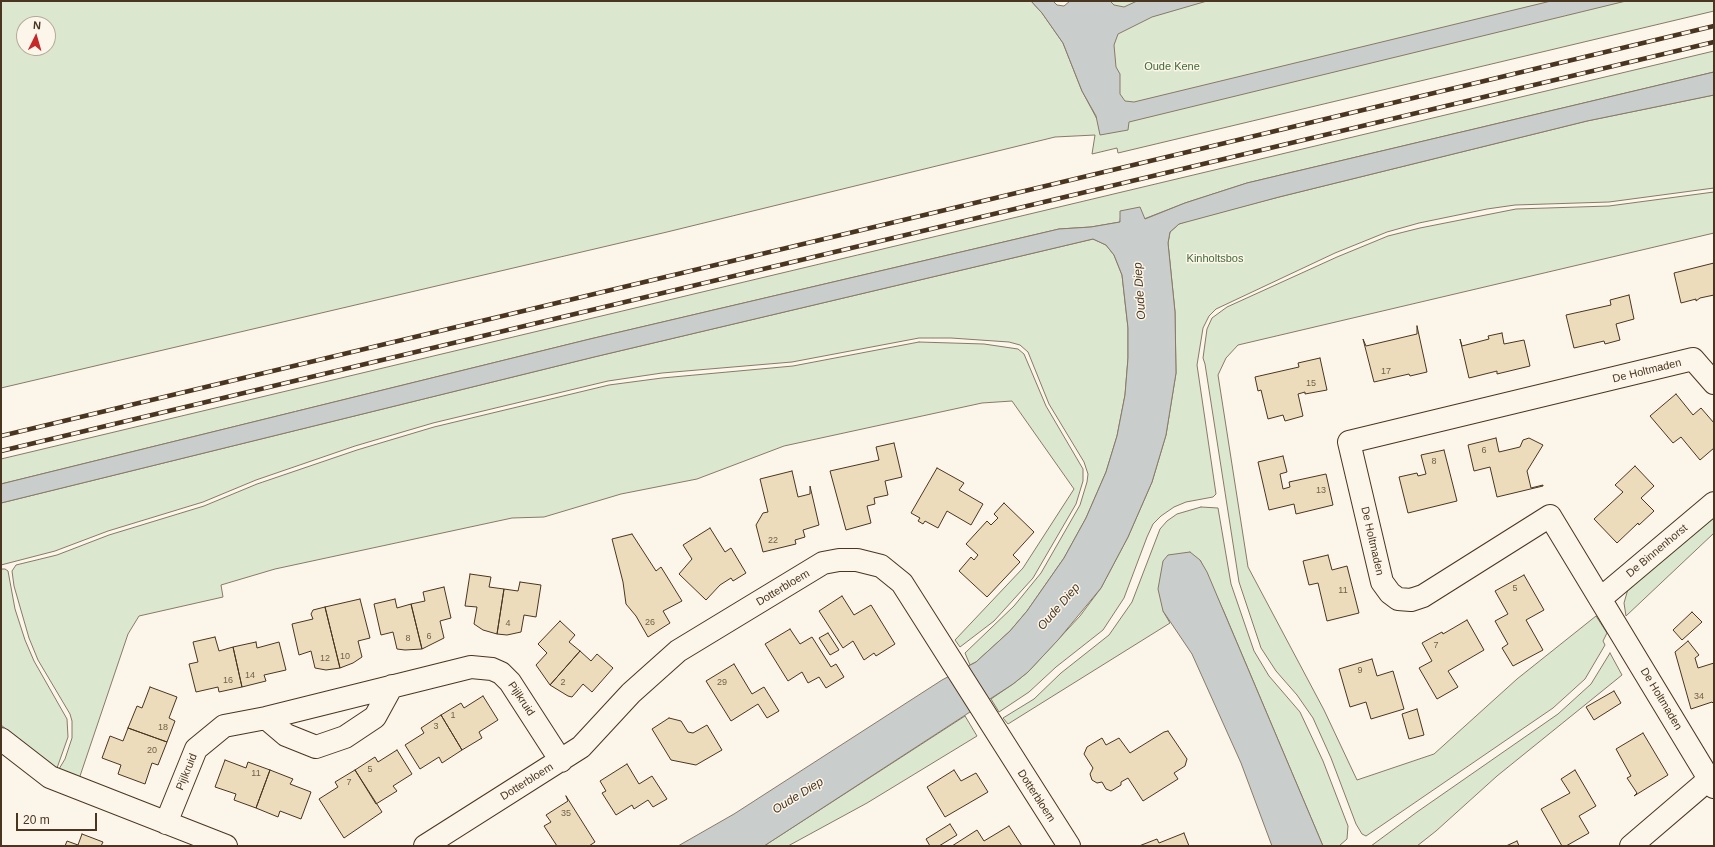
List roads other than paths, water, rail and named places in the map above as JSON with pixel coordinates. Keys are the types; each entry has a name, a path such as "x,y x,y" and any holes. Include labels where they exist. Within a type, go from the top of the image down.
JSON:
{"street":[{"name":"De Holtmaden","path":"1712,780 1550,516 1423,596 1411,600 1398,599 1390,593 1382,582 1349,442 1693,359 1714,383"},
{"name":"De Binnenhorst","path":"1600,599 1714,503"},
{"name":"Dotterbloem","path":"425,846 581,747 631,693 678,651 823,563 839,560 857,560 881,566 902,583 1068,846"},
{"name":"Pijlkruid","path":"166,823 196,749 224,726 266,718 471,667 492,669 501,673 510,682 561,761"},
{"path":"266,718 286,734 316,747 345,737 375,717 392,686"},
{"path":"1,739 50,777 226,846"},
{"path":"1631,846 1712,780"}],"water":[{"path":"1031,1 1053,1 1057,5 1064,6 1070,1 1110,1 1114,5 1124,7 1137,1 1207,1 1152,17 1118,34 1114,45 1116,67 1120,74 1120,94 1125,101 1134,102 1551,1 1626,1 1129,122 1128,130 1100,135 1096,116 1082,91 1063,43 1042,13"},
{"name":"Oude Diep","path":"1714,72 1714,95 1587,121 1279,197 1179,224 1170,232 1168,243 1175,312 1176,373 1166,435 1152,482 1128,537 1101,588 1058,640 1028,672 1013,684 764,846 678,846 734,814 942,680 976,662 1010,631 1027,611 1064,558 1086,518 1106,472 1117,436 1125,395 1128,358 1128,328 1122,275 1114,255 1106,245 1093,239 594,357 1,503 1,484 590,339 1059,229 1091,227 1120,222 1120,211 1140,207 1145,219 1185,203 1247,183"},
{"path":"1190,552 1200,560 1207,572 1323,846 1272,846 1241,763 1192,654 1163,611 1158,589 1163,561 1168,555"}],"railway":[{"path":"1,436 1714,26"},
{"path":"1,451 1714,42"}],"park label":[{"name":"Oude Kene","path":"1172,67"},
{"name":"Kinholtsbos","path":"1215,259"}]}
